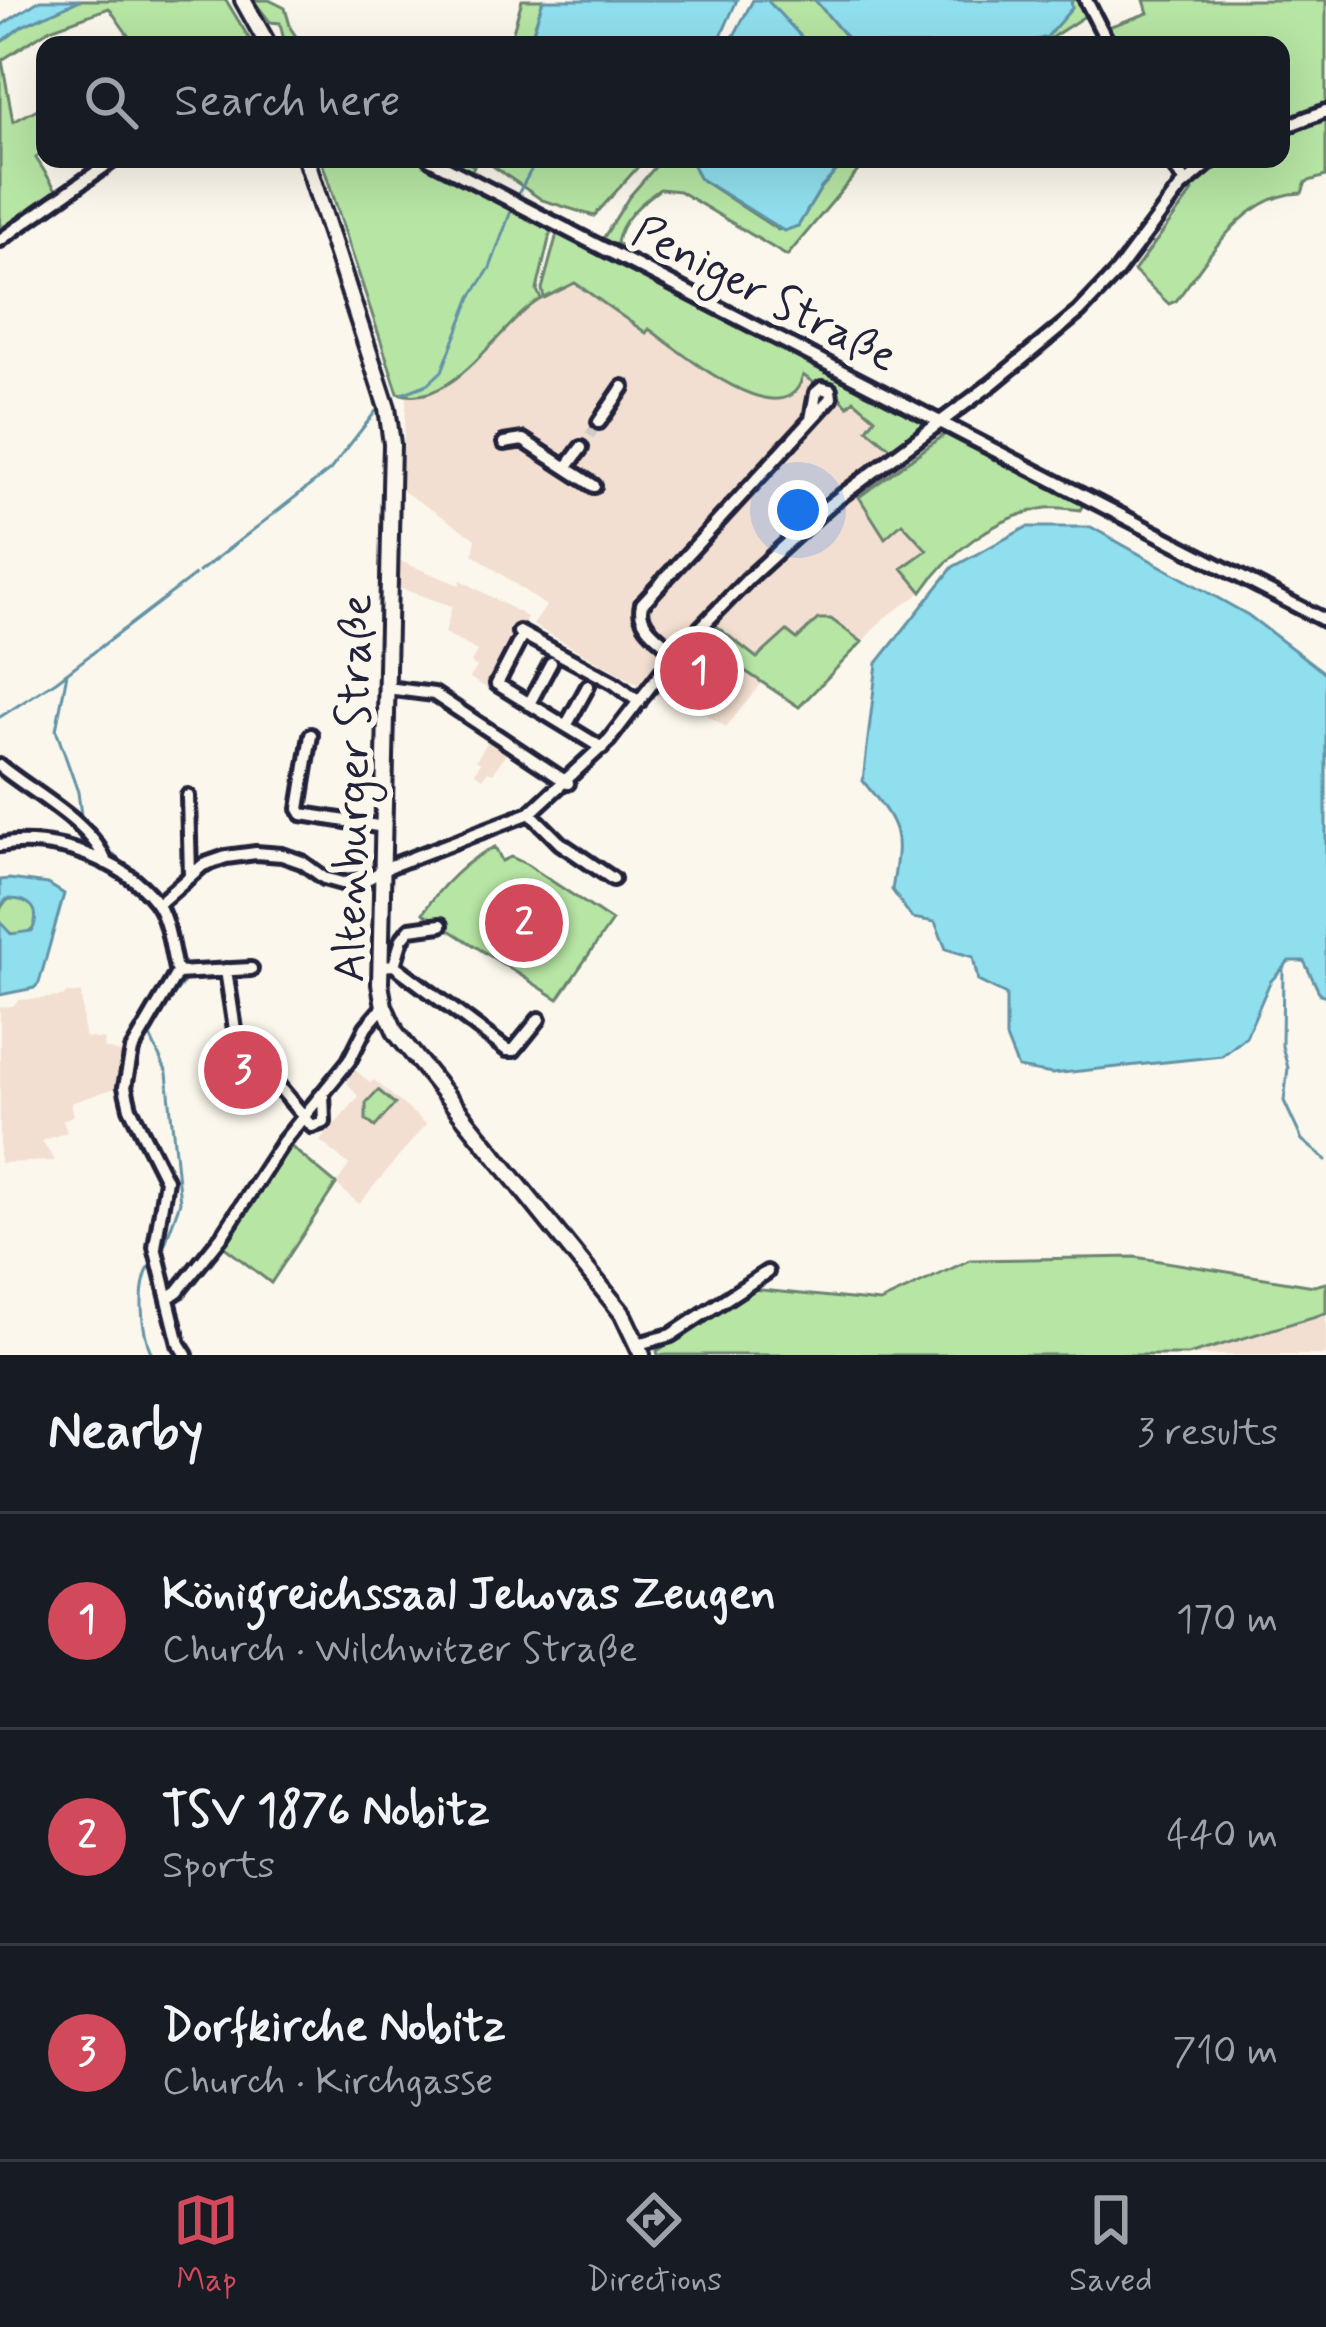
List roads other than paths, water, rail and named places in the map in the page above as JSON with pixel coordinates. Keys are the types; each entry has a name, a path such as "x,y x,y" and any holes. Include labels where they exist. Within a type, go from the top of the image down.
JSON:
{"main road":[{"path":"243,0 263,36"},
{"name":"Altenburger Straße","path":"309,168 388,413 392,490 382,871 387,965 384,1006 396,1033 622,1313 640,1350"}],"street":[{"path":"1086,0 1104,36"},
{"path":"1290,125 1326,111"},
{"path":"0,240 102,168"},
{"name":"Peniger Straße","path":"447,168 1326,620"},
{"path":"1175,168 1186,182"},
{"path":"940,422 1079,312 1118,272 1186,182 1203,168"},
{"path":"599,422 623,387"},
{"path":"676,652 643,622 642,604 812,419"},
{"name":"Peniger Straße","path":"190,875 203,865 256,853 282,855 342,883 364,881 530,813 602,748 676,652 829,505 940,422"},
{"path":"504,442 523,440 594,486"},
{"path":"568,467 581,448"},
{"path":"602,748 497,684 521,633 614,683 639,703"},
{"path":"530,704 551,663"},
{"path":"566,726 588,686"},
{"path":"387,688 434,694 568,783"},
{"path":"311,735 302,814 384,826"},
{"path":"0,766 85,832 106,862"},
{"path":"161,902 190,875 188,796"},
{"path":"530,813 560,843 613,879"},
{"path":"0,845 34,844 106,862 132,879 161,902 183,973"},
{"path":"441,925 410,929 387,965 511,1051 539,1019"},
{"path":"183,973 250,969"},
{"path":"226,970 236,1036 312,1126 323,1123 323,1093"},
{"path":"183,973 132,1050 125,1088 166,1180 156,1231 157,1258 185,1355"},
{"path":"168,1298 222,1236 384,1006"},
{"path":"226,1094 221,1059 236,1036"},
{"name":"Altenburger Straße","path":"640,1350 767,1272"}],"water":[{"path":"40,0 80,0 22,26 0,43 0,26"},
{"path":"543,0 737,0 721,36 532,36"},
{"path":"753,0 767,0 801,36 734,36"},
{"path":"815,0 1071,0 1072,8 1048,36 845,36"},
{"path":"694,168 839,168 798,226 784,231 699,178"},
{"path":"1027,527 1091,527 1248,615 1326,674 1326,996 1320,994 1304,961 1289,961 1270,982 1246,1037 1222,1056 1052,1074 1018,1068 1006,1038 1006,995 978,981 973,957 946,949 935,922 912,918 892,890 895,831 863,781 877,663 953,567"},
{"path":"0,880 48,884 64,894 39,983 0,995 0,922 11,934 32,931 36,917 32,906 22,900 7,899 0,906"}],"waterway":[{"path":"517,196 532,168"},
{"path":"402,394 428,384 442,371 512,208"},
{"path":"199,572 330,470 376,411"},
{"path":"0,717 56,681 195,575"},
{"path":"67,673 56,730 78,792 81,815 91,830"},
{"path":"105,847 160,897"},
{"path":"165,905 186,970"},
{"path":"1283,968 1282,1046 1288,1068 1284,1101 1302,1140 1326,1160"},
{"path":"161,1255 180,1202 167,1073 150,1036 186,979"},
{"path":"152,1355 142,1307 144,1281 153,1261"}],"tunnel":[{"path":"581,448 599,422"}],"place":[{"name":"Königreichssaal Jehovas Zeugen","path":"699,671"},
{"name":"TSV 1876 Nobitz","path":"524,923"},
{"name":"Dorfkirche Nobitz","path":"243,1070"}]}
